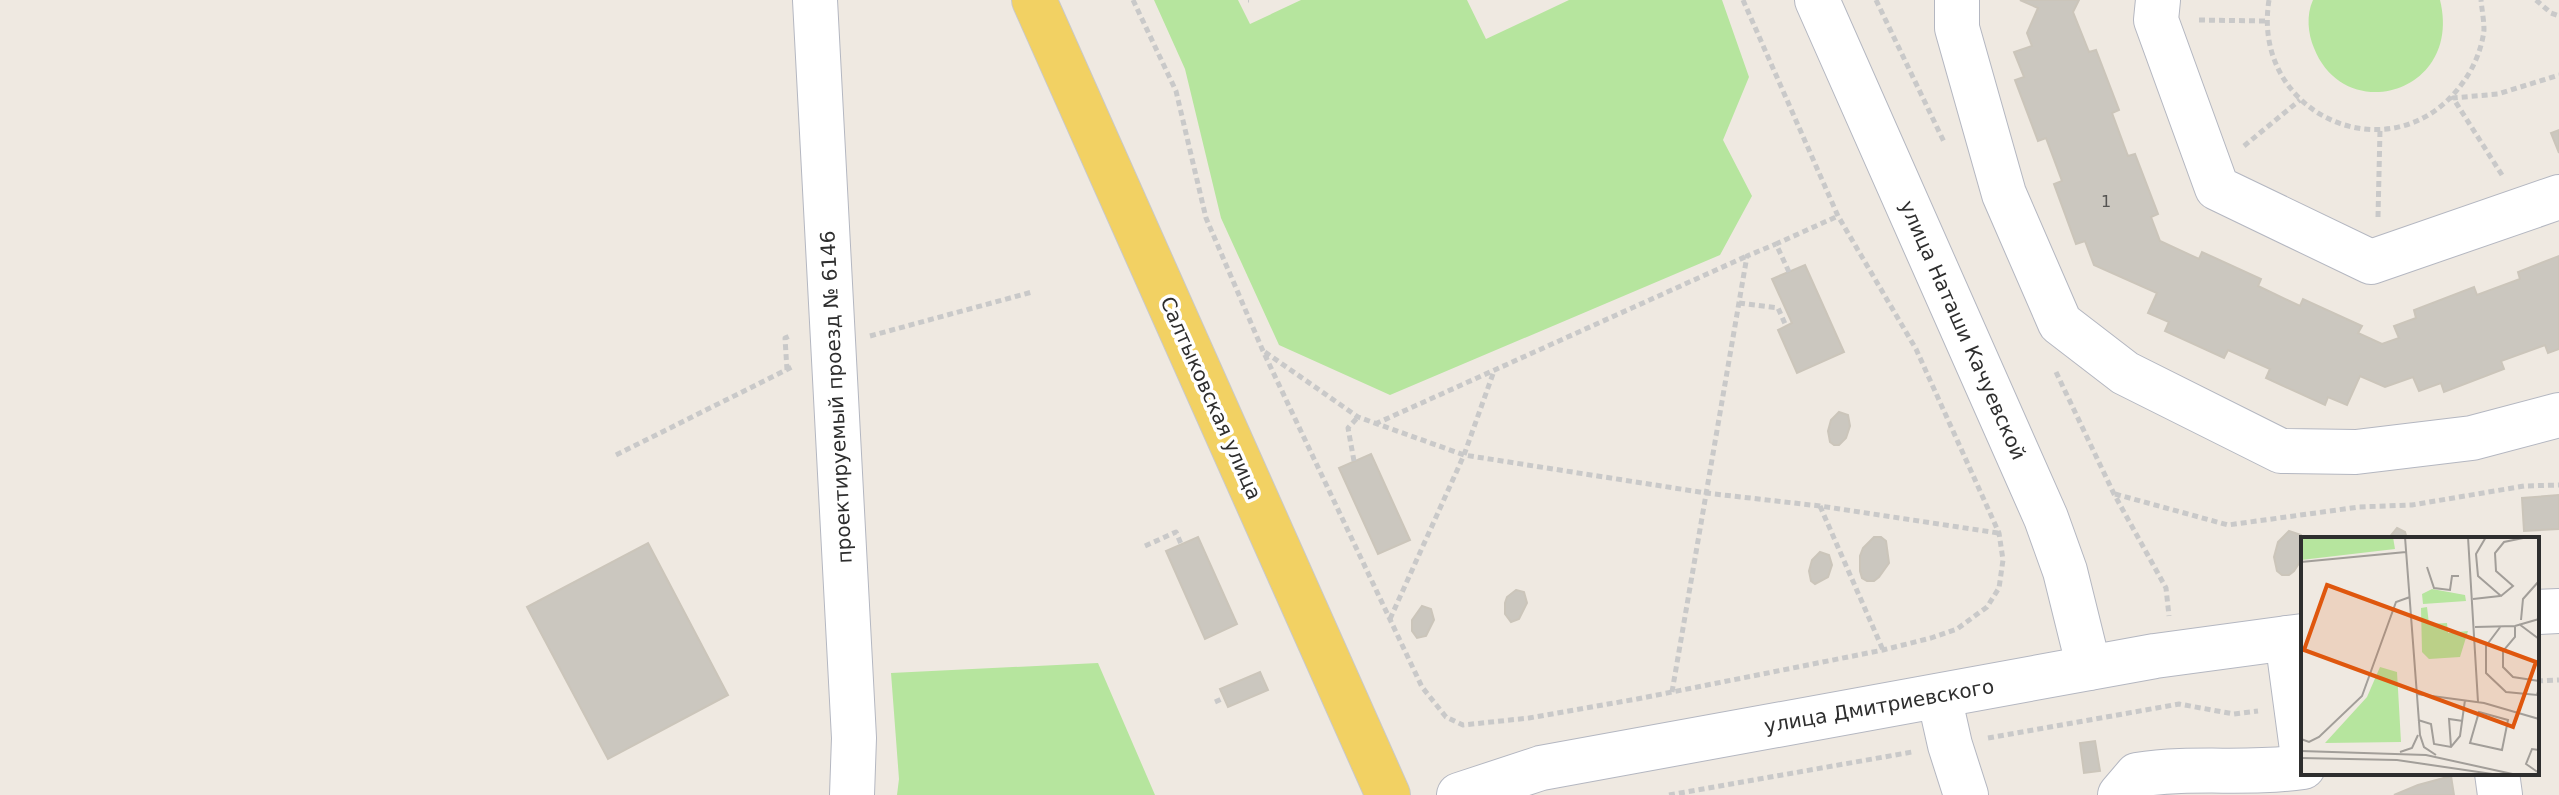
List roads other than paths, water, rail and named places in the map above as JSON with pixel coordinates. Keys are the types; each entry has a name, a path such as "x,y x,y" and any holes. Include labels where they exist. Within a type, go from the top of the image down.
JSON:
{"main road":[{"name":"Салтыковская улица","path":"1034,0 1388,795"}],"street":[{"name":"проектируемый проезд № 6146","path":"815,0 854,724 852,795"},
{"name":"улица Наташи Качуевской","path":"1817,0 2046,518 2065,571 2089,668"},
{"path":"1957,0 1957,28 2004,194 2060,323 2125,373 2281,451 2356,452 2472,438 2559,415"},
{"path":"2157,10 2217,188 2371,262 2542,203"},
{"path":"2539,612 2559,611"},
{"name":"улица Дмитриевского","path":"1459,795 1541,768 2089,668 2295,637"},
{"path":"2295,637 2301,727"},
{"path":"1939,696 1966,795"},
{"path":"2120,795 2137,775 2165,771 2278,771 2301,767"},
{"path":"2497,775 2500,795"}]}
